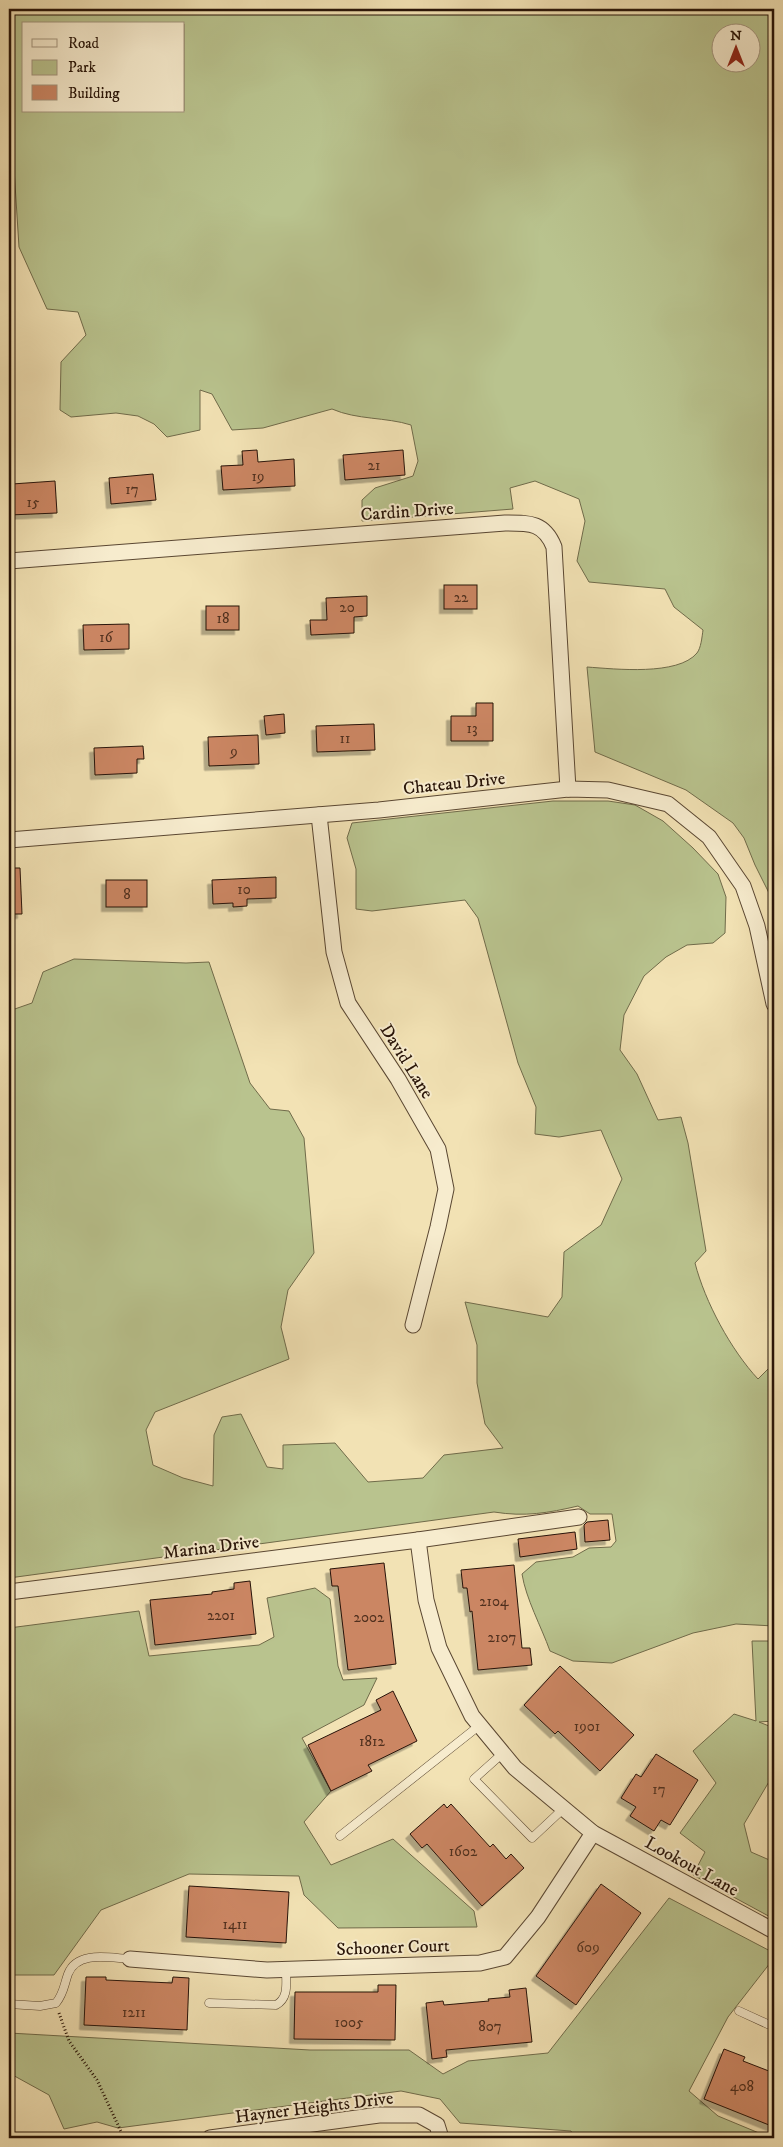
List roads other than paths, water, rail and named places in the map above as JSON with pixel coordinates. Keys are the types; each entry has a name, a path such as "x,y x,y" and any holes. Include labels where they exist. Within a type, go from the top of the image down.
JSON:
{"street":[{"name":"Cardin Drive","path":"9,561 505,523 530,523 540,528 550,537 554,548 568,789"},
{"name":"Chateau Drive","path":"9,840 319,815 568,789 608,790 668,804 709,837 743,886 757,926 774,1004"},
{"name":"David Lane","path":"319,815 334,952 348,1003 398,1078 438,1149 446,1189 413,1325"},
{"name":"Marina Drive","path":"9,1592 418,1540 580,1517"},
{"path":"418,1540 426,1600 439,1648 472,1716 515,1768 593,1833"},
{"name":"Lookout Lane","path":"593,1833 774,1932"},
{"name":"Schooner Court","path":"130,1959 286,1970 480,1963 505,1957 538,1917 593,1833"},
{"name":"Hayner Heights Drive","path":"210,2138 379,2116 419,2116 437,2125 441,2138"}],"lane":[{"path":"340,1836 480,1725"},
{"path":"503,1753 474,1779 532,1838 564,1809"},
{"path":"9,2004 40,2006 56,2003 65,1988 72,1966 89,1957 130,1959"},
{"path":"209,2002 276,2005 281,2002 285,1995 286,1970"},
{"path":"739,2011 774,2027"}]}
